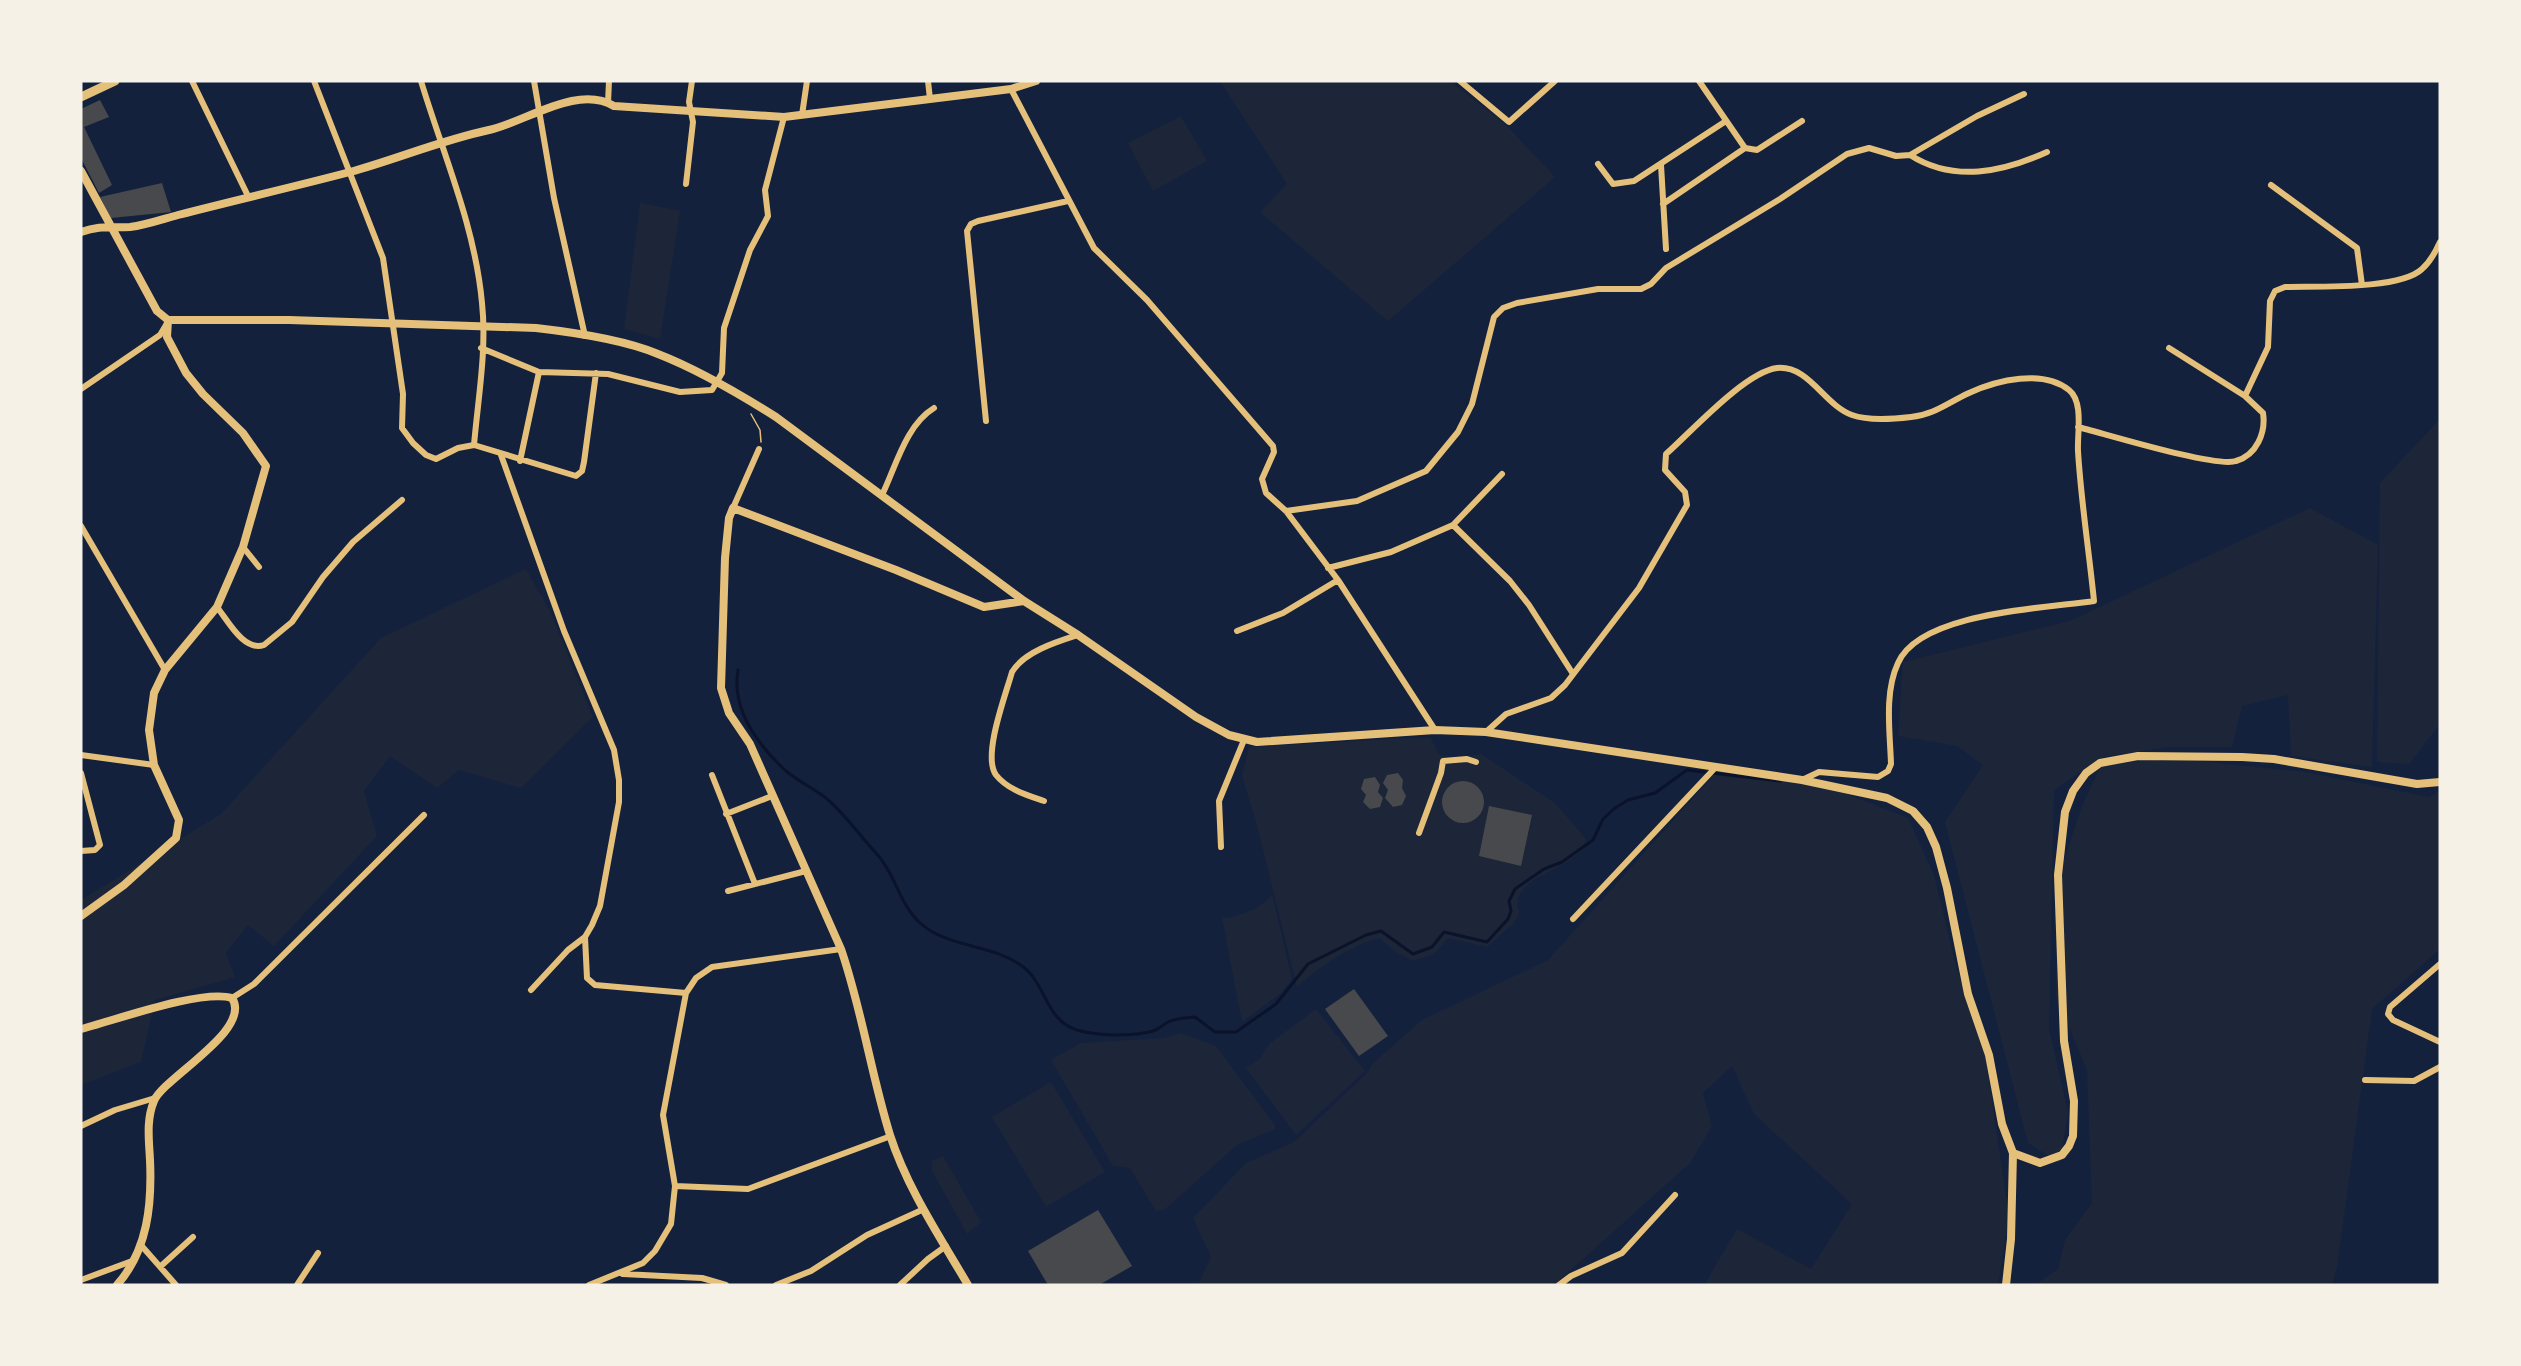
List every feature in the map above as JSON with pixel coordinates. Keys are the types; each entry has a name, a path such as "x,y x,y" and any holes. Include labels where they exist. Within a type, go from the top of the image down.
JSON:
{"main road":[{"path":"81,97 115,81"},
{"path":"81,232 98,226 143,225 351,171 538,113 545,107 566,102 608,103 614,106 784,117 1011,89 1036,81"},
{"path":"81,171 157,311 168,320 392,323 536,328 657,353 776,417 1024,601 1078,635 1196,717 1244,740 1257,742 1435,730 1486,732 1802,780 1887,798 1902,804 1920,817 1932,836 1947,888 1968,994 1989,1055 2002,1124 2013,1153 2040,1163 2062,1155 2073,1136 2074,1101 2064,1041 2058,875 2065,812 2078,782 2092,767 2100,762 2138,756 2242,757 2274,759 2417,784 2440,782"},
{"path":"81,916 124,885 176,838 179,820 154,765 149,720 154,693 165,670 217,607 243,547 265,474 265,461 243,433 203,394 186,373 167,337 168,320"},
{"path":"968,1285 924,1209 891,1136 850,976 841,950 750,744 724,701 721,688 725,558 733,508 896,570 984,607 1024,601"},
{"path":"81,1029 202,997 224,996 232,998 237,1005 236,1016 198,1060 155,1098 148,1124 152,1196 149,1218 140,1244 117,1285"}],"street":[{"path":"192,81 248,196"},
{"path":"314,81 383,258 403,394 404,433 426,455 436,459 458,448 474,445 572,476 580,474 596,373"},
{"path":"421,81 460,201 479,281 483,327 474,445"},
{"path":"534,81 538,113 585,337"},
{"path":"608,103 609,81"},
{"path":"686,184 693,122 689,102 692,81"},
{"path":"802,115 807,81"},
{"path":"928,81 930,99"},
{"path":"1460,81 1509,122 1555,81"},
{"path":"1700,81 1745,148"},
{"path":"1011,89 1094,248 1147,300 1273,446 1274,452 1262,479 1266,493 1286,511 1338,580 1435,730"},
{"path":"1286,511 1357,501 1426,471 1458,432 1472,404 1490,329 1494,318 1503,308 1589,290 1641,289 1651,284 1666,268 1780,199 1847,154 1869,148 1896,156 1910,155 1977,116 2024,94"},
{"path":"481,348 539,372 596,373 680,392 712,390 718,384 722,373 724,328 750,250 768,216 765,190 784,117"},
{"path":"1598,165 1613,183 1623,184 1660,165 1726,121"},
{"path":"1663,204 1745,148 1757,150 1802,121"},
{"path":"1910,155 1928,166 1948,171 1975,173 2021,164 2047,152"},
{"path":"1660,165 1665,249"},
{"path":"2271,185 2357,248 2362,285"},
{"path":"986,421 968,231 971,225 978,221 1068,201"},
{"path":"2245,396 2268,347 2270,301 2275,291 2285,286 2362,285 2398,280 2421,270 2440,242"},
{"path":"81,389 160,335 168,320"},
{"path":"2078,427 2220,462 2236,462 2250,454 2263,429 2263,413 2245,396 2169,348"},
{"path":"1486,732 1512,710 1551,698 1573,674 1639,588 1684,511 1687,499 1685,492 1665,470 1666,454 1728,397 1756,376 1776,368 1792,369 1852,415 1883,418 1930,414 1970,392 2012,379 2041,379 2058,383 2072,391 2077,404 2078,451 2094,601 2008,610 1932,633 1907,650 1898,661 1890,700 1891,764 1888,771 1878,777 1819,772 1802,780"},
{"path":"520,461 539,372"},
{"path":"882,495 910,434 922,416 934,408"},
{"path":"733,508 759,449"},
{"path":"501,455 564,632 614,750 620,802 600,906 585,937 568,950 531,990"},
{"path":"1328,568 1391,552 1453,525 1502,474"},
{"path":"217,607 247,644 259,647 264,645 292,622 323,577 353,542 402,501"},
{"path":"1453,525 1510,581 1529,605 1573,674"},
{"path":"81,526 165,670"},
{"path":"243,547 259,567"},
{"path":"1237,631 1283,613 1338,580"},
{"path":"1044,801 1018,792 997,777 993,769 992,749 1012,672 1018,661 1028,654 1078,635"},
{"path":"1221,847 1219,801 1244,740"},
{"path":"81,755 154,765"},
{"path":"1419,833 1443,768 1443,761 1467,759 1476,762"},
{"path":"1573,919 1715,768"},
{"path":"81,773 100,845 95,850 81,851"},
{"path":"712,775 755,884"},
{"path":"726,814 772,796"},
{"path":"232,998 254,984 424,815"},
{"path":"728,891 806,872"},
{"path":"585,937 587,978 595,985 686,993"},
{"path":"589,1285 636,1268 656,1251 671,1224 675,1186 663,1114 686,993 696,978 712,967 841,950"},
{"path":"2440,964 2390,1007 2388,1014 2393,1020 2440,1042"},
{"path":"2365,1080 2414,1081 2440,1067"},
{"path":"81,1126 115,1110 155,1098"},
{"path":"675,1186 748,1189 891,1136"},
{"path":"2006,1285 2011,1239 2013,1153"},
{"path":"1558,1285 1622,1253 1637,1240 1675,1195"},
{"path":"776,1285 811,1271 867,1235 924,1209"},
{"path":"161,1266 193,1237"},
{"path":"140,1244 176,1285"},
{"path":"900,1285 946,1246"},
{"path":"297,1285 318,1253"},
{"path":"81,1280 132,1260"},
{"path":"619,1274 690,1282 709,1279 726,1285"}],"path":[{"path":"748,408 760,430 762,439 759,449"}],"shaded area":[{"path":"1220,81 1450,81 1505,124 1555,177 1388,321 1260,212 1287,184"},
{"path":"1181,116 1207,161 1153,191 1128,143"},
{"path":"640,203 680,211 660,339 624,329"},
{"path":"2440,419 2440,724 2409,764 2377,762 2380,483"},
{"path":"2310,508 2378,545 2372,767 2291,756 2288,695 2242,706 2232,747 2169,747 2103,757 2054,790 2049,1029 2068,1112 2060,1163 2028,1143 1945,822 1983,765 1957,746 1898,736 1903,662 2070,621"},
{"path":"526,569 551,613 593,717 521,788 459,770 437,788 390,756 364,791 377,836 274,946 248,925 226,953 235,977 155,1000 141,1062 81,1085 81,900 221,814 381,638"},
{"path":"1430,737 1438,753 1446,759 1481,754 1555,803 1586,839 1584,849 1524,888 1518,903 1519,913 1513,924 1487,947 1448,938 1434,954 1413,961 1396,952 1379,938 1357,946 1335,958 1297,987 1256,821 1242,776 1249,747"},
{"path":"2168,758 2305,772 2429,797 2440,791 2440,949 2372,1009 2337,1267 2332,1285 2035,1285 2058,1269 2065,1240 2092,1203 2087,1070 2056,997 2057,882 2082,806 2101,765"},
{"path":"1721,767 1847,794 1908,818 1934,875 1956,966 1985,1052 2009,1218 1998,1285 1709,1285 1706,1282 1737,1229 1811,1269 1852,1204 1754,1114 1732,1066 1703,1093 1712,1126 1690,1163 1554,1285 1198,1285 1211,1257 1193,1218 1246,1163 1294,1142 1367,1073 1372,1064 1422,1020 1548,960"},
{"path":"1272,894 1292,979 1281,993 1242,1022 1222,917 1240,915 1252,910 1263,904"},
{"path":"1316,1009 1365,1071 1296,1135 1246,1068 1260,1059 1269,1044"},
{"path":"1181,1033 1216,1046 1275,1125 1275,1129 1237,1145 1164,1210 1156,1211 1130,1168 1113,1166 1051,1060 1081,1043 1164,1038"},
{"path":"1051,1082 1105,1172 1046,1207 992,1117"},
{"path":"943,1156 981,1222 967,1234 932,1171 932,1161"}],"building":[{"path":"100,100 109,117 84,127 112,185 99,193 81,158 81,109"},
{"path":"162,183 171,212 111,218 100,197"},
{"path":"1398,773 1403,780 1402,788 1406,796 1402,805 1393,807 1385,798 1388,790 1383,783 1387,775"},
{"path":"1375,777 1380,785 1378,792 1383,798 1380,807 1370,809 1363,802 1366,795 1361,789 1364,779"},
{"path":"1463,781 1478,787 1484,802 1478,817 1463,823 1448,817 1442,802 1448,787"},
{"path":"1489,806 1532,815 1521,866 1479,856"},
{"path":"1354,989 1388,1036 1359,1056 1325,1009"},
{"path":"1098,1210 1132,1266 1099,1285 1048,1285 1028,1251"}],"waterway":[{"path":"738,670 739,699 743,713 757,738 786,771 827,799 846,818 882,861 907,906 919,922 930,931 943,937 997,953 1022,966 1030,973 1058,1018 1077,1030 1095,1034 1144,1033 1171,1021 1195,1017 1215,1032 1236,1032 1276,1004 1308,964 1366,935 1381,931 1413,954 1432,947 1444,932 1487,942 1508,919 1511,911 1509,901 1515,889 1544,869 1562,862 1593,840 1603,819 1628,800 1655,793 1687,770 1780,781"}]}
